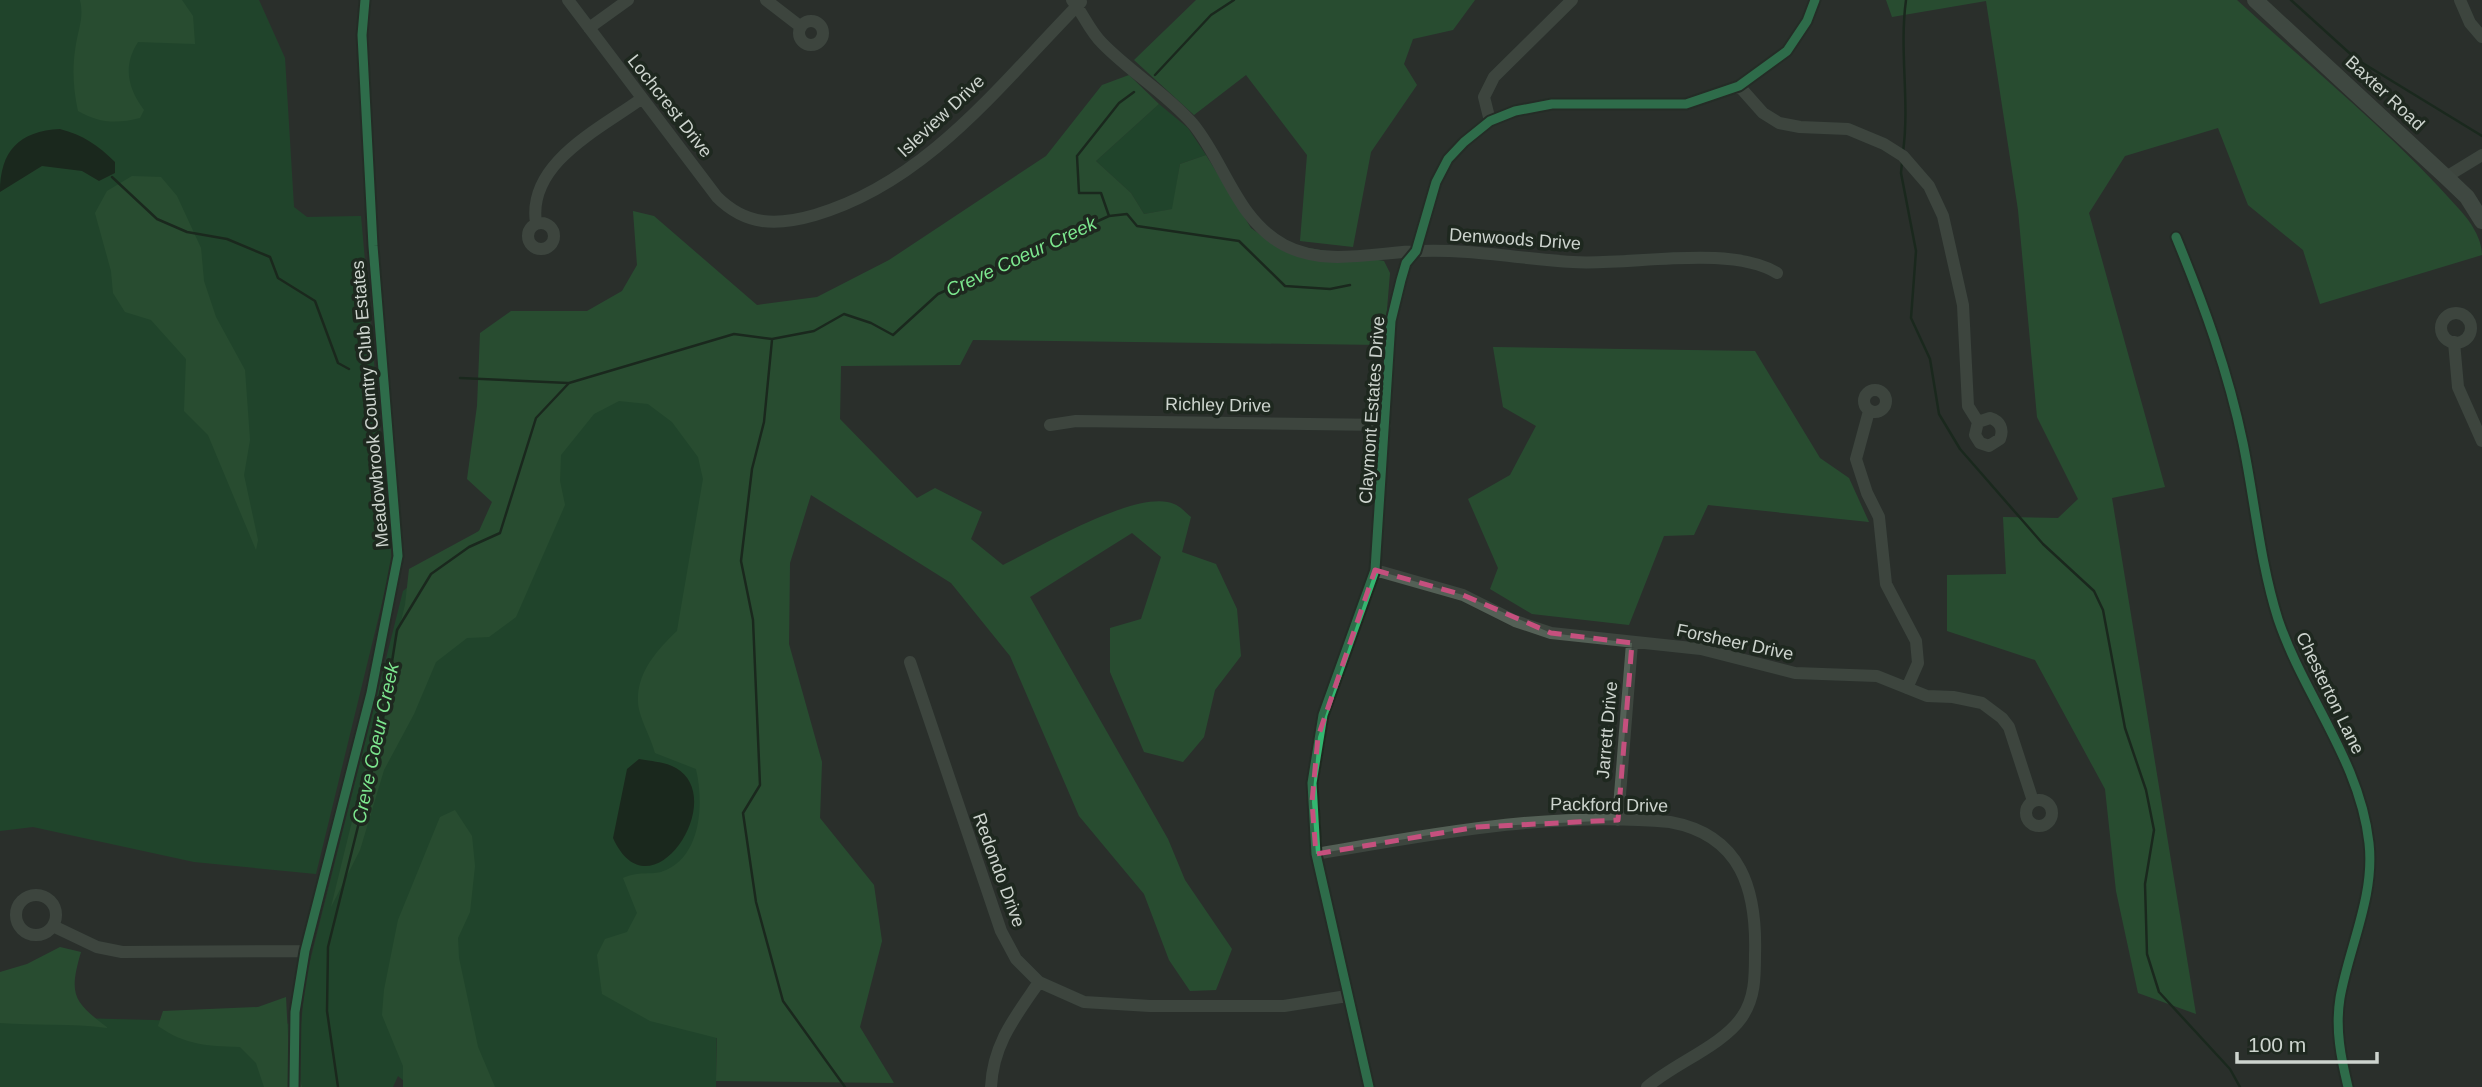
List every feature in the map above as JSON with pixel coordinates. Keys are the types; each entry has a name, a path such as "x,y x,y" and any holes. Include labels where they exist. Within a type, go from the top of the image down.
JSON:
{"main road":[{"name":"Baxter Road","path":"2255,0 2467,197 2482,221"}],"street":[{"name":"Meadowbrook Country Club Estates","path":"294,1087 295,1012 305,951 371,693 398,556 373,246 362,35 365,0"},
{"name":"Lochcrest Drive","path":"568,0 717,197 729,209 755,221"},
{"path":"589,29 628,0"},
{"path":"766,0 801,27"},
{"path":"1490,121 1484,97 1494,77 1572,0"},
{"name":"Claymont Estates Drive","path":"1369,1087 1316,854 1312,802 1318,737 1333,686 1375,570 1391,321 1406,263 1416,251 1433,190 1448,159 1476,131 1490,121 1523,108 1552,104 1686,104 1739,86 1787,51 1807,21 1815,0"},
{"path":"2460,0 2470,23 2482,37"},
{"name":"Isleview Drive","path":"755,221 788,221 824,212 895,181 946,140 1077,2"},
{"name":"Denwoods Drive","path":"1077,2 1100,41 1195,127 1219,162 1244,209 1273,238 1297,251 1332,257 1416,251 1468,251 1574,262 1720,258 1749,262 1777,274"},
{"path":"1739,86 1763,113 1779,123 1800,127 1848,129 1884,144 1903,156 1929,186 1945,224 1963,305 1968,406 1978,422"},
{"path":"536,223 537,191 551,168 641,99"},
{"path":"2446,177 2482,155"},
{"name":"Chesterton Lane","path":"2176,237 2213,329 2232,393 2260,548 2279,620 2302,678 2350,771 2364,807 2370,879 2338,1016 2340,1057 2348,1087"},
{"path":"2454,342 2458,387 2482,440"},
{"path":"1869,411 1856,459 1879,517 1886,584 1916,641 1918,663 1907,688"},
{"name":"Richley Drive","path":"1050,425 1076,421 1385,425"},
{"name":"Forsheer Drive","path":"1375,570 1451,591 1514,621 1551,633 1701,649 1796,673 1877,676 1927,696 1970,699 2002,718 2014,737 2033,801"},
{"name":"Jarrett Drive","path":"1618,820 1632,643"},
{"name":"Redondo Drive","path":"910,662 1001,931 1016,959 1039,982 1068,997 1099,1005 1283,1006 1347,996"},
{"name":"Packford Drive","path":"1316,854 1512,823 1618,820 1670,822 1705,834 1718,842 1741,869 1750,887 1755,909 1755,987 1741,1019 1727,1032 1679,1062 1647,1087"},
{"path":"53,926 97,947 122,952 305,951"},
{"path":"990,1087 999,1043 1039,982"}],"highlighted area":[{"path":"1375,570 1463,595 1551,633 1632,643 1618,820 1477,827 1316,854 1312,802 1318,737"}],"green space":[{"path":"0,0 259,0 285,58 294,207 307,217 361,216 392,562 316,874 194,862 33,827 0,831"},
{"path":"80,0 182,0 193,16 195,44 138,42 133,51 129,76 134,93 144,110 140,118 108,121 78,111 74,69 81,17"},
{"path":"1196,0 1475,0 1453,30 1413,39 1404,64 1417,85 1371,152 1353,247 1300,241 1307,155 1246,75 1194,115 1134,60"},
{"path":"1886,0 2237,0 2406,154 2463,214 2480,242 2482,255 2320,304 2303,250 2248,205 2218,128 2125,156 2089,213 2165,487 2112,498 2196,1014 2138,993 2116,891 2105,789 2035,660 1947,631 1947,575 2006,574 2003,517 2058,518 2078,499 2037,417 2018,210 1986,1 1892,17"},
{"path":"1129,75 1159,104 1096,161 1131,193 1144,214 1172,209 1180,164 1206,155 1251,228 1269,241 1384,261 1390,273 1384,345 973,340 960,365 841,366 840,419 917,498 935,488 982,512 971,539 1003,565 1088,522 1137,504 1158,501 1174,504 1191,517 1182,552 1216,564 1237,609 1241,656 1215,690 1204,737 1183,762 1144,752 1110,672 1110,628 1141,619 1161,557 1132,533 1030,597 1168,839 1185,880 1232,949 1216,990 1190,991 1169,960 1144,894 1079,816 1010,656 951,583 811,495 790,563 789,644 822,762 820,818 874,885 882,941 860,1027 894,1083 716,1081 717,1038 650,1021 602,994 597,955 605,939 627,932 637,913 623,878 661,872 675,865 685,855 697,828 700,798 696,769 655,753 638,701 641,680 650,662 677,631 703,479 698,457 672,422 648,404 619,401 594,414 561,455 560,481 565,505 516,617 489,637 467,638 436,662 414,714 384,770 360,850 331,907 405,605 409,569 479,531 492,502 467,479 477,406 480,333 511,311 587,311 622,291 637,265 633,211 654,216 757,305 817,297 889,260 1046,156 1102,85"},
{"path":"1159,104 1188,128 1206,155 1180,164 1173,209 1144,214 1131,193 1096,161"},
{"path":"132,176 161,177 177,196 201,248 204,281 216,317 245,370 250,440 244,475 258,540 256,550 208,435 184,411 186,359 151,320 125,312 113,293 111,271 95,213 107,191"},
{"path":"495,325 725,336 716,1087 411,1087 398,1076 393,1087 0,1087 0,1016 301,1024 306,977 403,591 500,514"},
{"path":"1493,347 1755,351 1820,458 1849,478 1869,522 1708,505 1694,535 1664,536 1629,625 1532,614 1490,589 1498,568 1468,499 1510,475 1536,426 1503,407"},
{"path":"455,810 472,836 475,866 470,912 458,938 459,958 478,1047 495,1087 403,1087 403,1066 382,1015 384,990 398,920 440,817"},
{"path":"60,947 81,952 75,979 77,997 88,1011 108,1028 0,1023 0,972 27,964"},
{"path":"286,997 288,1036 302,1087 264,1087 256,1063 240,1047 197,1043 158,1026 163,1011 258,1007"}],"shaded area":[{"path":"60,129 90,141 115,162 115,173 99,181 82,171 42,166 0,192 4,165 15,146 33,134"},
{"path":"639,759 676,768 690,783 694,804 690,825 679,845 663,860 646,866 629,860 613,838 627,769"}],"waterway":[{"name":"Creve Coeur Creek","path":"1155,75 1211,15 1234,0"},
{"path":"1903,152 1906,0"},
{"path":"2291,0 2356,59 2482,136"},
{"name":"Creve Coeur Creek","path":"338,1087 327,1011 328,947 380,738 397,630 431,574 469,547 500,533 536,418 569,383 734,334 772,339 814,331 844,314 871,323 893,335 938,294 1109,216 1101,193 1079,193 1077,156 1119,103 1134,92"},
{"path":"1902,162 1901,173 1916,251 1911,318 1930,359 1939,414 1960,449 2043,544 2094,591 2103,610 2125,728 2146,790 2154,830 2145,884 2147,954 2159,992 2230,1069 2240,1087"},
{"path":"112,177 157,219 187,232 227,239 270,257 278,278 315,301 338,363 349,369"},
{"path":"1109,216 1127,214 1137,226 1239,241 1285,286 1330,289 1350,285"},
{"path":"772,340 764,422 752,469 741,561 753,620 760,785 743,813 756,902 783,1001 845,1087"},
{"path":"460,378 568,383"}],"cycle path":[{"path":"294,1087 295,1012 305,951 371,693 398,556 373,246 362,35 365,0"},
{"path":"1369,1087 1316,854 1312,783 1323,715 1375,570 1391,321 1406,263 1416,251 1436,182 1448,159 1464,142 1490,121 1515,111 1552,104 1686,104 1739,86 1787,51 1807,21 1815,0"},
{"path":"2176,237 2206,313 2230,390 2278,619 2302,675 2343,756 2364,813 2369,843 2368,882 2344,979 2338,1021 2348,1087"}]}
